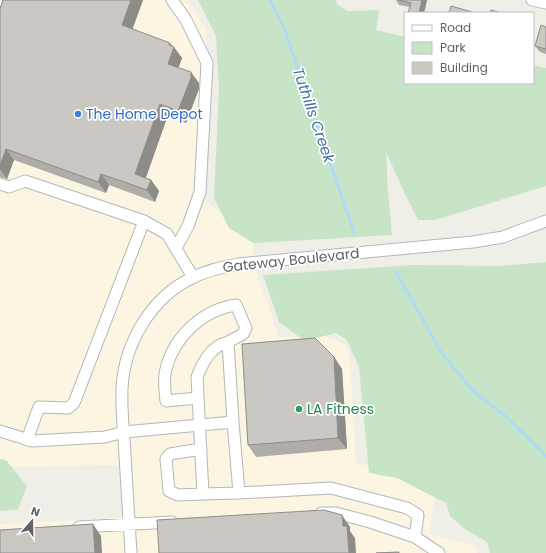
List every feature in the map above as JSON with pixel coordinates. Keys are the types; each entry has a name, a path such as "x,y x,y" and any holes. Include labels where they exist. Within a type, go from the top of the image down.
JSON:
{"street":[{"path":"172,0 186,20 207,63 200,192 188,226 176,248"},
{"path":"532,0 546,3"},
{"path":"0,184 9,187 25,181 144,221 167,234 193,277"},
{"path":"28,440 39,407 68,408 74,404 144,221"},
{"name":"Gateway Boulevard","path":"131,553 122,388 126,362 130,348 143,322 161,300 172,291 193,277 222,267 238,264 473,242 502,237 546,221"},
{"path":"198,398 166,401 165,371 170,357 181,339 195,323 208,315 228,307 236,306 246,328 243,334 228,342 220,344 209,354 202,365 198,377 203,494"},
{"path":"228,342 239,493"},
{"path":"0,431 32,441 105,436 124,432 233,422"},
{"path":"200,449 170,454 166,459 169,491 178,495 331,488 407,508 418,515 415,537"},
{"path":"312,513 336,513 370,522 415,537 439,553"},
{"path":"70,528 179,521"}],"shaded area":[{"path":"0,0 187,0 207,30 202,118 205,201 253,236 253,262 279,337 322,336 335,339 346,346 350,355 356,463 437,482 430,534 476,546 478,553 0,553 0,524 129,517 125,465 11,467 0,463"}],"green space":[{"path":"198,0 336,0 337,4 347,11 379,10 376,30 404,37 404,84 534,84 534,65 546,68 546,186 435,220 418,220 386,152 392,235 253,243 229,228 214,198 219,88 216,36"},
{"path":"546,262 546,553 490,553 487,542 465,529 450,516 446,503 397,478 369,473 359,367 347,340 336,333 305,341 279,322 263,275 413,265 500,266"},
{"path":"0,459 6,460 27,486 18,509 0,511"}],"building":[{"name":"The Home Depot","path":"3,0 131,0 122,25 170,43 169,45 174,47 168,64 191,72 191,78 178,111 160,104 135,174 151,180 147,190 101,174 98,182 6,149 0,165 0,9"},
{"path":"398,0 422,0 419,12 408,12 411,3"},
{"path":"451,6 472,12 449,12"},
{"path":"541,25 546,27 546,49 535,46"},
{"name":"LA Fitness","path":"315,338 334,357 338,438 248,445 242,344"},
{"path":"324,510 342,515 343,526 347,526 349,553 159,553 157,520"},
{"path":"93,524 95,553 0,553 0,530"},
{"path":"399,552 399,553 376,553"}],"waterway":[{"name":"Tuthills Creek","path":"270,0 284,28 354,232"},
{"name":"Tuthills Creek","path":"396,272 441,352 473,391 503,414 546,456"}],"place":[{"name":"The Home Depot","path":"78,114"},
{"name":"LA Fitness","path":"299,409"}]}
